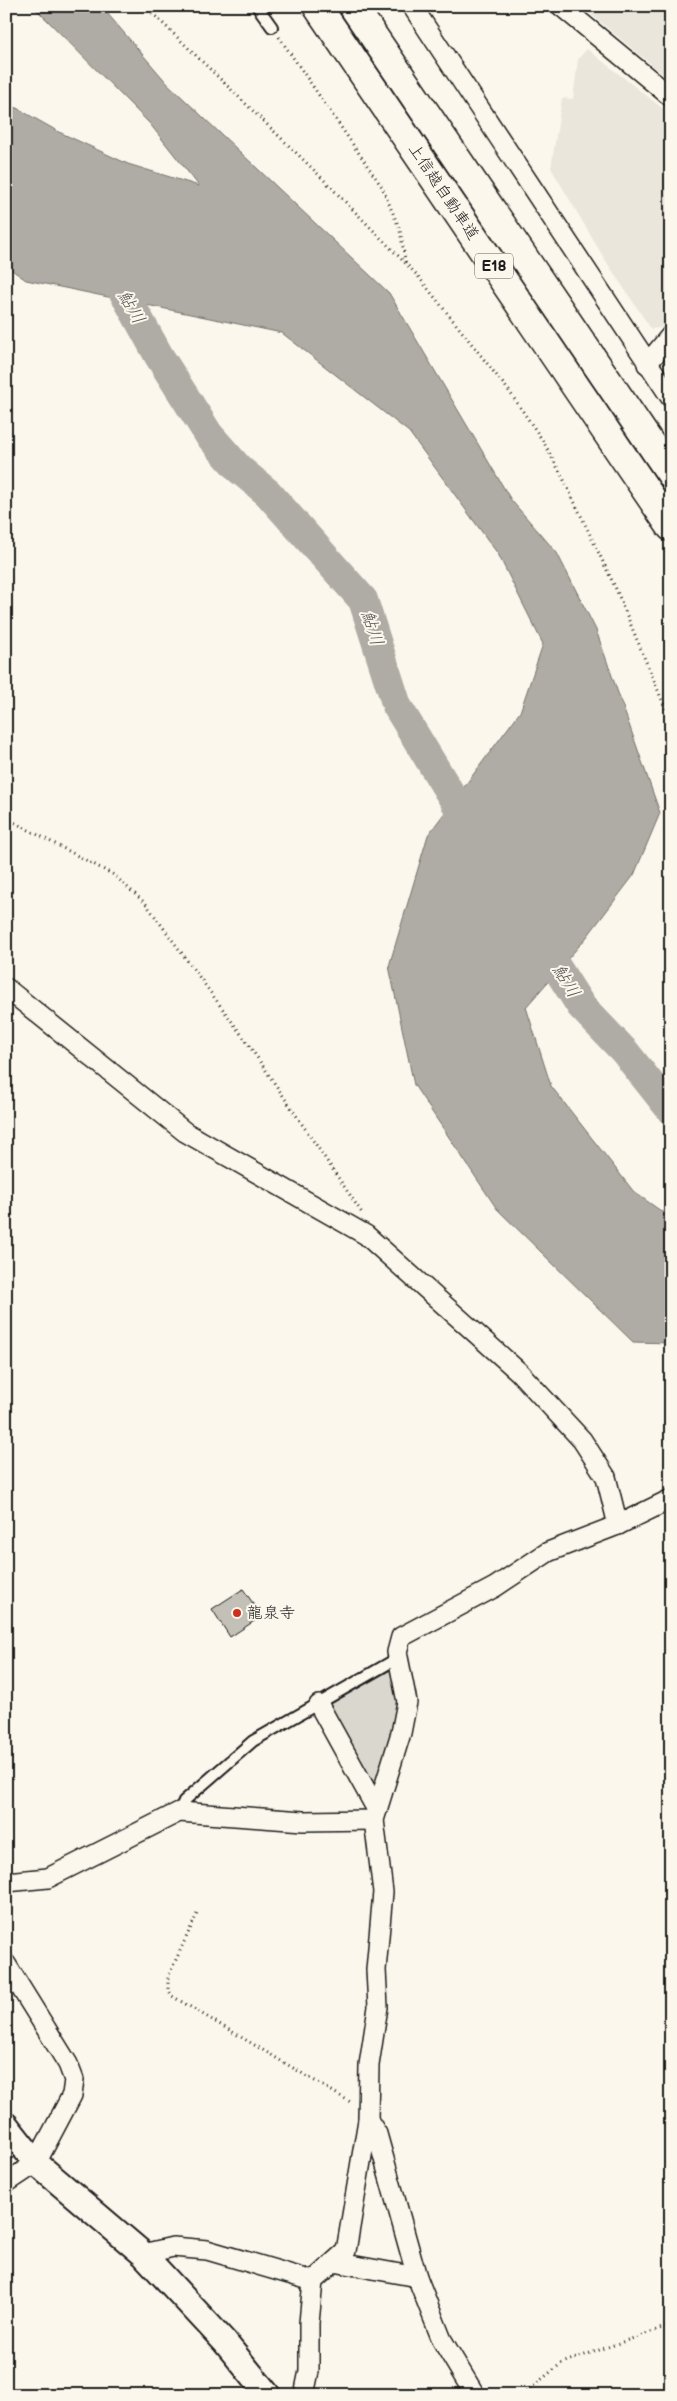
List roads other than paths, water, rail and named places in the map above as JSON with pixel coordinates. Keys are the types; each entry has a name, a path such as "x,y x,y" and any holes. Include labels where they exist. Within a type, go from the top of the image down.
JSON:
{"highway":[{"name":"上信越自動車道","path":"317,6 671,527"},
{"name":"上信越自動車道","path":"353,6 671,474"}],"street":[{"path":"412,6 671,398"},
{"path":"561,6 671,96"},
{"path":"647,364 671,335"},
{"path":"6,988 185,1132 366,1235 519,1372 582,1440 606,1477 618,1525"},
{"path":"304,2395 309,2371 309,2323 313,2281 346,2251 368,2117 369,2065 378,2007 376,1970 383,1892 376,1815 401,1733 407,1702 397,1652 401,1637 495,1587 548,1552 618,1525 671,1499"},
{"path":"319,1705 376,1815"},
{"path":"6,1882 48,1878 179,1812 303,1821 376,1815"},
{"path":"6,1964 68,2064 74,2080 72,2095 36,2163 6,2183"},
{"path":"368,2117 376,2134 418,2277 442,2340 475,2395"},
{"path":"6,2125 36,2163 143,2254 224,2341 268,2395"},
{"path":"143,2254 173,2246 207,2250 313,2281"},
{"path":"334,2262 418,2277"}],"lane":[{"path":"257,6 272,27"},
{"path":"179,1812 184,1801 253,1741 319,1705 398,1658"}],"waterway":[{"name":"鮎川","path":"105,267 122,289 159,356 209,435 239,469 268,493 363,600 397,706 476,836"},
{"name":"鮎川","path":"536,935 581,1006 625,1052 671,1110"}],"place":[{"name":"龍泉寺","path":"237,1613"}]}
